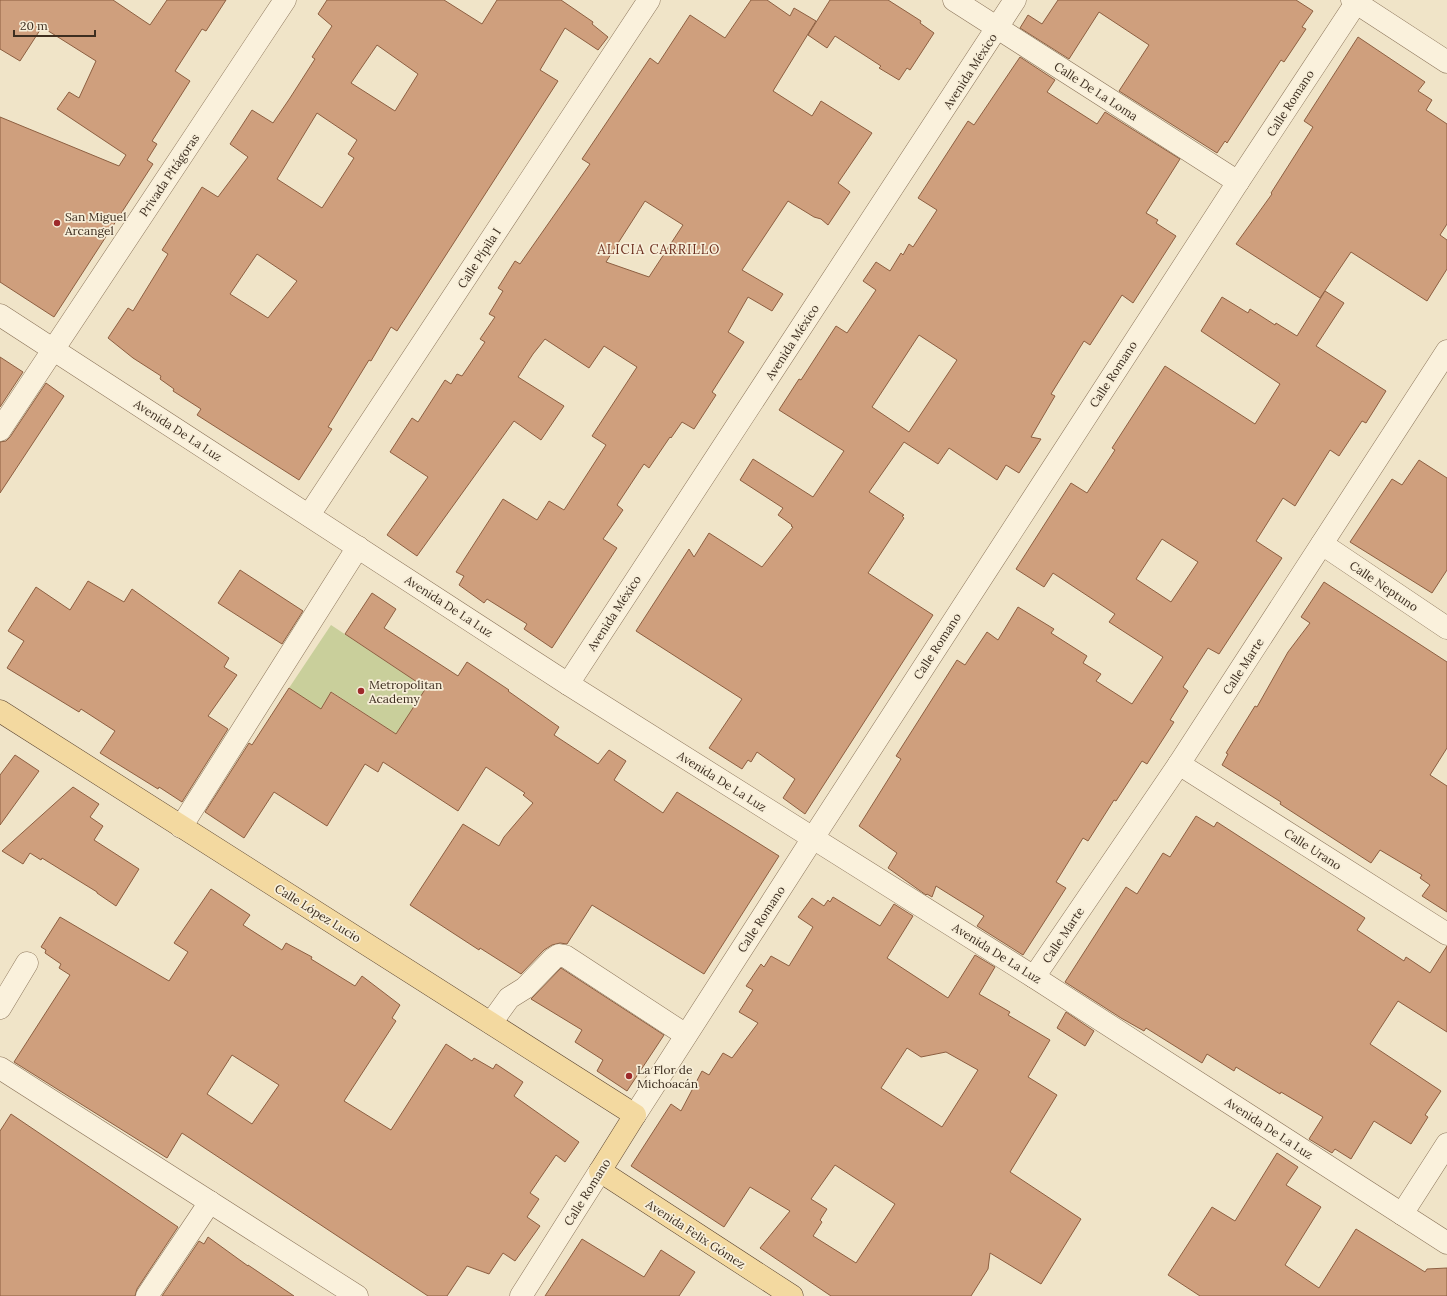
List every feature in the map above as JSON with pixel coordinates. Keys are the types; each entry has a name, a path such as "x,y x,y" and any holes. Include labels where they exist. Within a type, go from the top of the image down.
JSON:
{"main road":[{"name":"Calle López Lucio","path":"0,711 635,1115"},
{"name":"Calle Romano","path":"600,1171 635,1115"},
{"name":"Avenida Felix Gómez","path":"600,1171 792,1296"}],"street":[{"name":"Privada Pitágoras","path":"0,430 285,0"},
{"name":"Calle Pípila I","path":"309,515 649,0"},
{"name":"Calle De La Loma","path":"954,0 1238,182"},
{"name":"Avenida México","path":"568,684 1015,0"},
{"path":"1355,1 1447,62"},
{"name":"Calle Romano","path":"635,1115 1355,1"},
{"name":"Avenida De La Luz","path":"0,315 568,684 1034,977 1447,1243"},
{"name":"Calle Marte","path":"1034,977 1179,764 1447,351"},
{"name":"Calle Neptuno","path":"1322,544 1447,628"},
{"path":"182,827 358,547"},
{"name":"Calle Urano","path":"1179,764 1447,934"},
{"path":"491,1023 509,998 529,984 553,959 559,956 565,956 686,1035"},
{"path":"0,1008 27,963"},
{"path":"0,1068 357,1296"},
{"path":"1402,1214 1447,1144"},
{"name":"Calle Romano","path":"521,1296 600,1171"},
{"path":"147,1296 210,1202"}],"green space":[{"path":"331,625 426,688 396,734 332,692 321,709 289,688"}],"building":[{"path":"0,0 113,0 150,25 167,0 226,0 206,31 202,29 175,71 190,81 152,141 157,144 147,160 153,164 54,317 0,282 0,117 119,166 126,155 57,109 69,92 79,98 96,61 42,27 20,61 0,49"},
{"path":"327,0 444,0 482,24 497,0 561,0 593,22 592,24 608,37 598,50 565,28 540,70 558,81 397,331 391,327 371,361 369,360 328,427 332,429 299,480 197,415 201,409 173,391 174,389 160,379 161,376 133,358 108,338 128,308 133,311 168,254 162,250 202,187 218,197 248,157 230,144 252,110 273,123 290,98 315,59 312,57 332,26 318,14","holes":["377,45 418,74 395,111 351,83","317,113 357,140 348,154 354,158 322,208 277,179","257,254 297,281 268,318 230,294"]},
{"path":"751,0 767,0 790,16 794,8 816,21 773,91 812,116 821,101 872,133 838,183 850,192 828,225 821,219 814,217 788,201 742,270 783,294 772,311 748,297 728,332 744,342 712,392 716,395 694,429 682,422 649,468 644,464 617,505 623,510 603,539 617,548 552,648 524,629 527,624 487,599 484,603 459,585 464,576 456,572 503,499 537,520 549,501 564,510 606,445 592,436 637,367 604,346 589,368 545,339 518,377 564,406 541,440 514,421 417,556 387,535 428,477 390,452 412,418 418,422 445,380 451,384 457,374 462,376 485,342 480,339 495,317 489,314 503,291 498,288 515,261 520,264 590,164 582,159 650,58 658,64 690,15 725,38","holes":["645,201 683,225 649,277 606,262"]},
{"path":"830,0 888,0 921,21 920,23 934,33 910,70 907,68 899,80 879,68 881,66 835,36 827,48 808,35"},
{"path":"1058,0 1296,0 1313,11 1302,27 1306,29 1284,62 1281,60 1227,143 1225,141 1217,153 1119,91 1149,45 1099,12 1069,59 1020,28 1028,15 1042,24"},
{"path":"1358,37 1425,82 1418,91 1432,100 1426,110 1447,124 1447,224 1440,235 1447,240 1447,269 1427,301 1351,252 1320,298 1236,244 1272,194 1271,193 1313,127 1304,121"},
{"path":"1020,57 1055,80 1047,92 1097,124 1105,112 1180,159 1146,213 1158,220 1156,223 1176,236 1133,303 1122,295 1090,345 1084,341 1051,394 1055,396 1031,437 1041,439 1019,473 1006,465 997,480 949,448 938,464 904,442 869,492 904,515 902,516 904,518 868,573 933,615 805,814 783,798 795,779 757,752 751,762 748,760 742,769 709,748 742,699 636,631 689,549 694,557 709,533 762,567 793,527 778,515 783,508 740,480 753,459 813,497 844,451 779,410 799,379 801,380 836,326 847,333 876,290 863,281 876,262 890,271 901,253 903,255 909,244 913,247 937,210 918,198 968,121 974,125","holes":["919,335 957,360 909,432 872,407"]},
{"path":"1325,291 1344,303 1316,346 1386,391 1366,423 1362,421 1339,456 1330,450 1295,506 1283,498 1256,541 1282,558 1219,654 1208,648 1183,687 1188,691 1170,720 1174,722 1147,764 1142,761 1116,801 1114,800 1088,841 1083,838 1056,882 1066,888 1023,955 977,926 984,916 936,886 932,897 927,894 926,895 888,868 897,853 859,826 901,759 896,756 957,660 965,665 987,632 998,640 1018,607 1054,629 1051,633 1087,656 1083,663 1101,674 1096,681 1132,704 1163,657 1109,622 1115,614 1053,573 1044,587 1016,569 1071,483 1087,493 1115,450 1112,448 1165,366 1255,424 1280,384 1201,331 1222,297 1248,313 1250,309 1275,325 1276,323 1297,336","holes":["1162,539 1198,562 1171,602 1136,579"]},
{"path":"0,357 23,372 0,407"},
{"path":"46,383 64,396 0,493 0,442 6,441 10,437"},
{"path":"1419,460 1447,478 1447,570 1432,593 1350,542 1392,479 1402,485"},
{"path":"240,570 303,611 282,644 218,603"},
{"path":"88,581 124,602 132,589 229,658 224,667 237,675 208,716 228,729 182,802 100,753 115,731 81,709 79,712 7,668 24,641 8,631 36,587 70,610"},
{"path":"1324,582 1447,662 1447,748 1430,775 1447,786 1447,912 1422,896 1430,885 1420,878 1422,875 1380,850 1371,863 1280,804 1281,802 1222,765 1228,754 1226,753 1255,706 1257,707 1288,652 1310,623 1301,617"},
{"path":"372,593 396,609 384,628 458,676 467,662 509,690 508,691 559,727 554,735 598,764 609,750 626,761 614,780 663,813 677,792 779,856 704,974 592,905 567,944 560,943 552,945 544,950 521,974 480,948 479,950 410,905 463,824 499,846 504,837 533,803 523,795 525,793 486,767 458,811 383,762 378,772 365,764 327,826 274,792 244,838 205,812 249,743 252,745 289,688 321,709 331,692 396,734 426,688 345,634"},
{"path":"15,755 39,771 0,825 0,775"},
{"path":"73,787 99,804 90,817 103,826 94,840 139,869 116,906 97,892 42,858 41,860 30,853 23,864 2,851"},
{"path":"1196,816 1214,827 1217,822 1365,918 1357,930 1404,961 1406,957 1430,973 1447,946 1447,1032 1398,1001 1370,1044 1441,1091 1425,1115 1428,1117 1411,1144 1374,1121 1351,1159 1335,1149 1332,1153 1309,1139 1323,1117 1281,1092 1280,1094 1236,1067 1234,1071 1207,1054 1202,1063 1146,1028 1144,1031 1121,1018 1065,982 1126,887 1137,894 1163,853 1170,857"},
{"path":"211,889 250,915 243,925 282,950 286,943 312,957 311,959 355,986 362,976 400,1005 392,1018 396,1021 344,1101 391,1130 446,1044 472,1061 474,1058 493,1069 496,1064 523,1082 514,1096 579,1142 565,1162 556,1155 530,1193 539,1199 527,1217 540,1226 515,1261 503,1253 489,1274 467,1266 447,1296 428,1296 182,1133 167,1158 14,1062 70,975 59,968 61,964 45,953 46,950 41,947 60,917 169,981 188,952 174,943","holes":["232,1055 279,1085 252,1124 207,1094"]},
{"path":"833,897 880,926 894,904 913,916 887,958 948,998 975,955 995,967 979,994 1010,1012 1008,1015 1050,1040 1028,1077 1057,1095 1010,1172 1081,1219 1041,1284 990,1253 988,1269 971,1296 831,1296 760,1248 790,1211 750,1187 724,1227 631,1166 671,1104 681,1111 702,1071 709,1075 723,1053 732,1058 758,1023 739,1012 753,990 746,986 761,964 764,967 771,956 789,966 813,927 798,917 812,898 824,906 828,900 830,902","holes":["907,1048 921,1057 946,1052 978,1070 942,1127 881,1088","835,1165 895,1204 856,1263 813,1236 822,1222 820,1220 827,1209 811,1199"]},
{"path":"561,968 664,1035 627,1091 597,1071 603,1060 575,1042 582,1030 531,999"},
{"path":"1066,1012 1094,1031 1085,1046 1057,1028"},
{"path":"11,1114 178,1227 137,1289 135,1296 0,1296 0,1131"},
{"path":"1277,1153 1298,1167 1286,1185 1321,1207 1285,1265 1319,1288 1356,1229 1425,1272 1427,1269 1447,1268 1447,1296 1200,1296 1168,1275 1212,1207 1235,1221"},
{"path":"208,1237 248,1266 294,1296 162,1296 199,1241 204,1244"},
{"path":"582,1239 644,1277 661,1250 695,1272 679,1296 545,1296"}],"place":[{"name":"San Miguel Arcangel","path":"57,223"},
{"name":"Metropolitan Academy","path":"361,691"},
{"name":"La Flor de Michoacán","path":"629,1076"}],"district":[{"name":"ALICIA CARRILLO","path":"659,249"}]}
